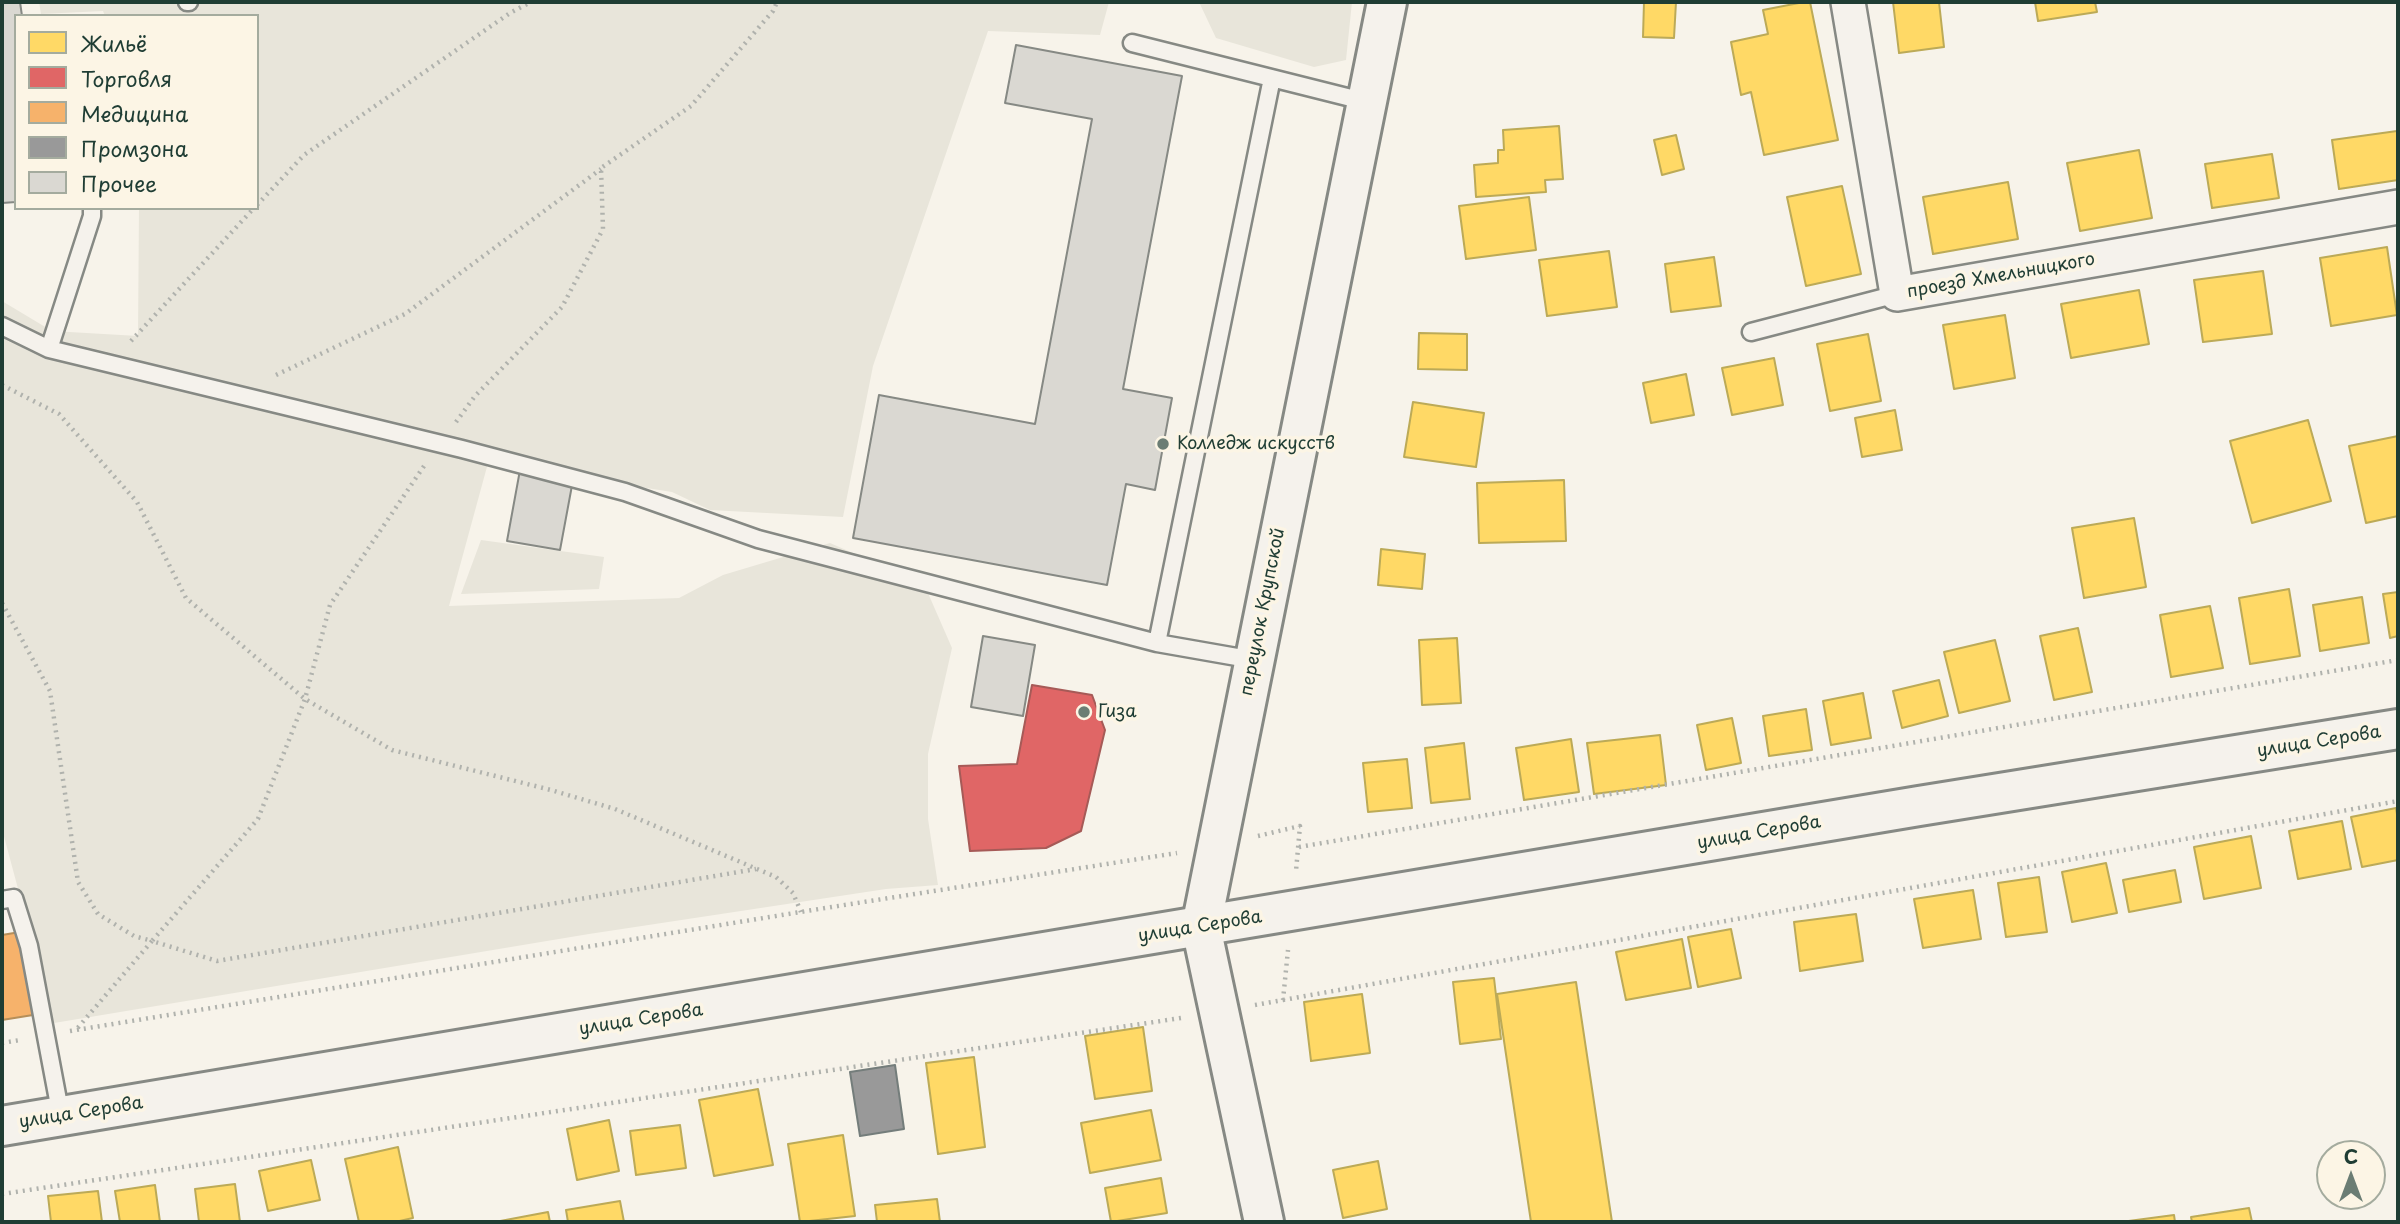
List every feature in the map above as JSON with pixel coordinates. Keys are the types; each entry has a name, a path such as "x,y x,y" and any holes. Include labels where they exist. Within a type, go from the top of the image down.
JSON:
{"main road":[{"name":"переулок Крупской","path":"1264,1222 1201,928 1387,2"},
{"name":"улица Серова","path":"2,1126 2398,729"}],"street":[{"name":"проезд Хмельницкого","path":"1848,2 1897,294 2398,207"}],"lane":[{"path":"1132,43 1367,102"},
{"path":"1157,643 1272,78"},
{"path":"49,349 92,210"},
{"path":"1751,332 1897,294"},
{"path":"2,326 49,349 462,449 625,492 758,539 1157,643 1254,660"},
{"path":"2,900 14,898 29,946 61,1116"}],"path":[{"path":"259,204 304,155 510,13 531,2"},
{"path":"236,394 405,314 601,168"},
{"path":"110,363 253,210"},
{"path":"2,385 59,414 137,502 186,598 305,699 392,750 615,809 776,877 793,893 801,912"},
{"path":"2,604 50,691 78,882 98,914 134,936 217,961 756,869"},
{"path":"1299,847 2398,660"},
{"path":"1283,1000 2398,801"},
{"path":"75,1031 152,941"}],"shaded area":[{"path":"39,2 1109,2 1100,35 988,31 873,366 843,517 710,510 672,492 488,463 449,606 679,598 723,575 830,543 924,584 952,648 928,754 928,819 938,885 886,889 589,934 54,1023 2,829 2,301 52,331 138,336 139,210 259,210 259,14 104,14 103,11 41,14"},
{"path":"1199,2 1352,2 1346,60 1314,67 1216,38"},
{"path":"481,540 604,557 599,589 461,594"}],"building: Жильё":[{"path":"1644,2 1676,2 1674,38 1643,37"},
{"path":"1810,2 1838,140 1764,155 1751,92 1741,95 1731,42 1768,34 1763,10"},
{"path":"1893,2 1939,2 1944,47 1899,53"},
{"path":"2035,2 2095,2 2097,12 2038,21"},
{"path":"1559,126 1563,179 1545,180 1546,192 1476,197 1474,165 1498,163 1498,150 1504,150 1503,130"},
{"path":"2397,131 2398,180 2339,189 2332,140"},
{"path":"1676,135 1684,169 1662,175 1654,140"},
{"path":"2139,150 2152,218 2080,231 2067,163"},
{"path":"2272,154 2279,198 2212,208 2205,164"},
{"path":"2008,182 2018,239 1933,254 1923,197"},
{"path":"1842,186 1861,274 1806,286 1787,197"},
{"path":"1529,197 1536,250 1466,259 1459,206"},
{"path":"2387,247 2397,315 2331,326 2320,258"},
{"path":"1609,251 1617,307 1547,316 1539,260"},
{"path":"1714,257 1721,306 1671,312 1665,264"},
{"path":"2263,271 2272,334 2203,342 2194,280"},
{"path":"2139,290 2149,344 2071,358 2061,304"},
{"path":"2005,315 2015,378 1954,389 1943,325"},
{"path":"1419,333 1467,334 1467,370 1418,369"},
{"path":"1868,334 1881,401 1830,411 1817,344"},
{"path":"1774,358 1783,405 1732,415 1722,368"},
{"path":"1686,374 1694,415 1651,423 1643,383"},
{"path":"1413,402 1484,413 1476,467 1404,457"},
{"path":"1895,410 1902,450 1862,457 1855,418"},
{"path":"2308,420 2331,501 2252,523 2230,441"},
{"path":"2398,436 2398,516 2366,523 2349,446"},
{"path":"1564,480 1566,541 1479,543 1477,483"},
{"path":"2134,518 2146,587 2084,598 2072,528"},
{"path":"1381,549 1425,554 1422,589 1378,585"},
{"path":"2289,589 2300,656 2250,664 2239,598"},
{"path":"2398,592 2398,636 2390,638 2383,594"},
{"path":"2362,597 2369,643 2320,651 2313,605"},
{"path":"2210,606 2223,668 2171,677 2160,615"},
{"path":"2078,628 2092,692 2054,700 2040,636"},
{"path":"1457,638 1461,703 1422,705 1419,640"},
{"path":"1995,640 2010,701 1959,713 1944,652"},
{"path":"1939,680 1948,716 1902,728 1893,691"},
{"path":"1863,693 1871,738 1831,745 1823,701"},
{"path":"1806,709 1812,750 1769,756 1763,716"},
{"path":"1732,718 1741,763 1706,770 1697,725"},
{"path":"1660,735 1666,785 1594,794 1587,743"},
{"path":"1571,739 1579,792 1524,800 1516,748"},
{"path":"1464,743 1470,799 1431,803 1425,748"},
{"path":"1407,759 1412,808 1368,812 1363,763"},
{"path":"2396,808 2398,860 2362,867 2351,817"},
{"path":"2342,821 2351,869 2298,879 2289,831"},
{"path":"2251,836 2261,888 2204,899 2194,847"},
{"path":"2106,863 2117,913 2072,922 2062,872"},
{"path":"2175,870 2181,902 2129,912 2123,880"},
{"path":"2039,877 2047,932 2006,937 1998,883"},
{"path":"1973,890 1981,939 1923,948 1914,899"},
{"path":"1856,914 1863,961 1800,971 1794,922"},
{"path":"1731,929 1741,978 1698,987 1688,937"},
{"path":"1682,939 1691,988 1626,1000 1616,952"},
{"path":"1494,978 1501,1039 1460,1044 1453,982"},
{"path":"1576,982 1612,1222 1531,1222 1497,994"},
{"path":"1362,994 1370,1053 1311,1061 1304,1002"},
{"path":"1143,1027 1152,1091 1095,1099 1085,1036"},
{"path":"974,1057 985,1147 938,1154 926,1063"},
{"path":"758,1089 773,1165 714,1176 699,1100"},
{"path":"1151,1110 1161,1160 1090,1173 1081,1123"},
{"path":"609,1120 619,1171 577,1180 567,1129"},
{"path":"680,1125 686,1168 636,1175 630,1131"},
{"path":"843,1135 855,1216 800,1222 788,1144"},
{"path":"398,1147 413,1218 395,1222 359,1222 345,1159"},
{"path":"311,1160 320,1200 268,1211 259,1171"},
{"path":"1378,1161 1387,1209 1343,1218 1333,1170"},
{"path":"1161,1178 1167,1213 1111,1222 1105,1188"},
{"path":"235,1184 240,1222 199,1222 195,1189"},
{"path":"155,1185 160,1222 120,1222 115,1191"},
{"path":"98,1191 102,1222 51,1222 48,1196"},
{"path":"937,1199 940,1222 877,1222 875,1205"},
{"path":"620,1201 624,1222 568,1222 566,1210"},
{"path":"2249,1208 2252,1222 2192,1222 2191,1217"},
{"path":"548,1212 550,1222 495,1222"},
{"path":"2174,1215 2175,1222 2121,1222"}],"building: Торговля":[{"path":"1032,685 1092,695 1105,730 1081,831 1046,848 970,851 959,766 1017,764"}],"building: Медицина":[{"path":"20,932 33,1015 2,1020 2,935"}],"building: Промзона":[{"path":"895,1065 904,1129 860,1136 850,1072"}],"building: Прочее":[{"path":"2,2 20,2 22,14 14,14 14,202 2,203"},
{"path":"1016,45 1182,76 1123,389 1172,398 1155,490 1126,484 1107,585 853,538 879,395 1035,424 1092,119 1005,103"},
{"path":"520,470 573,480 560,550 507,541"},
{"path":"983,636 1035,645 1023,716 971,707"}],"place":[{"name":"Колледж искусств","path":"1163,444"},
{"name":"Гиза","path":"1084,712"}]}
